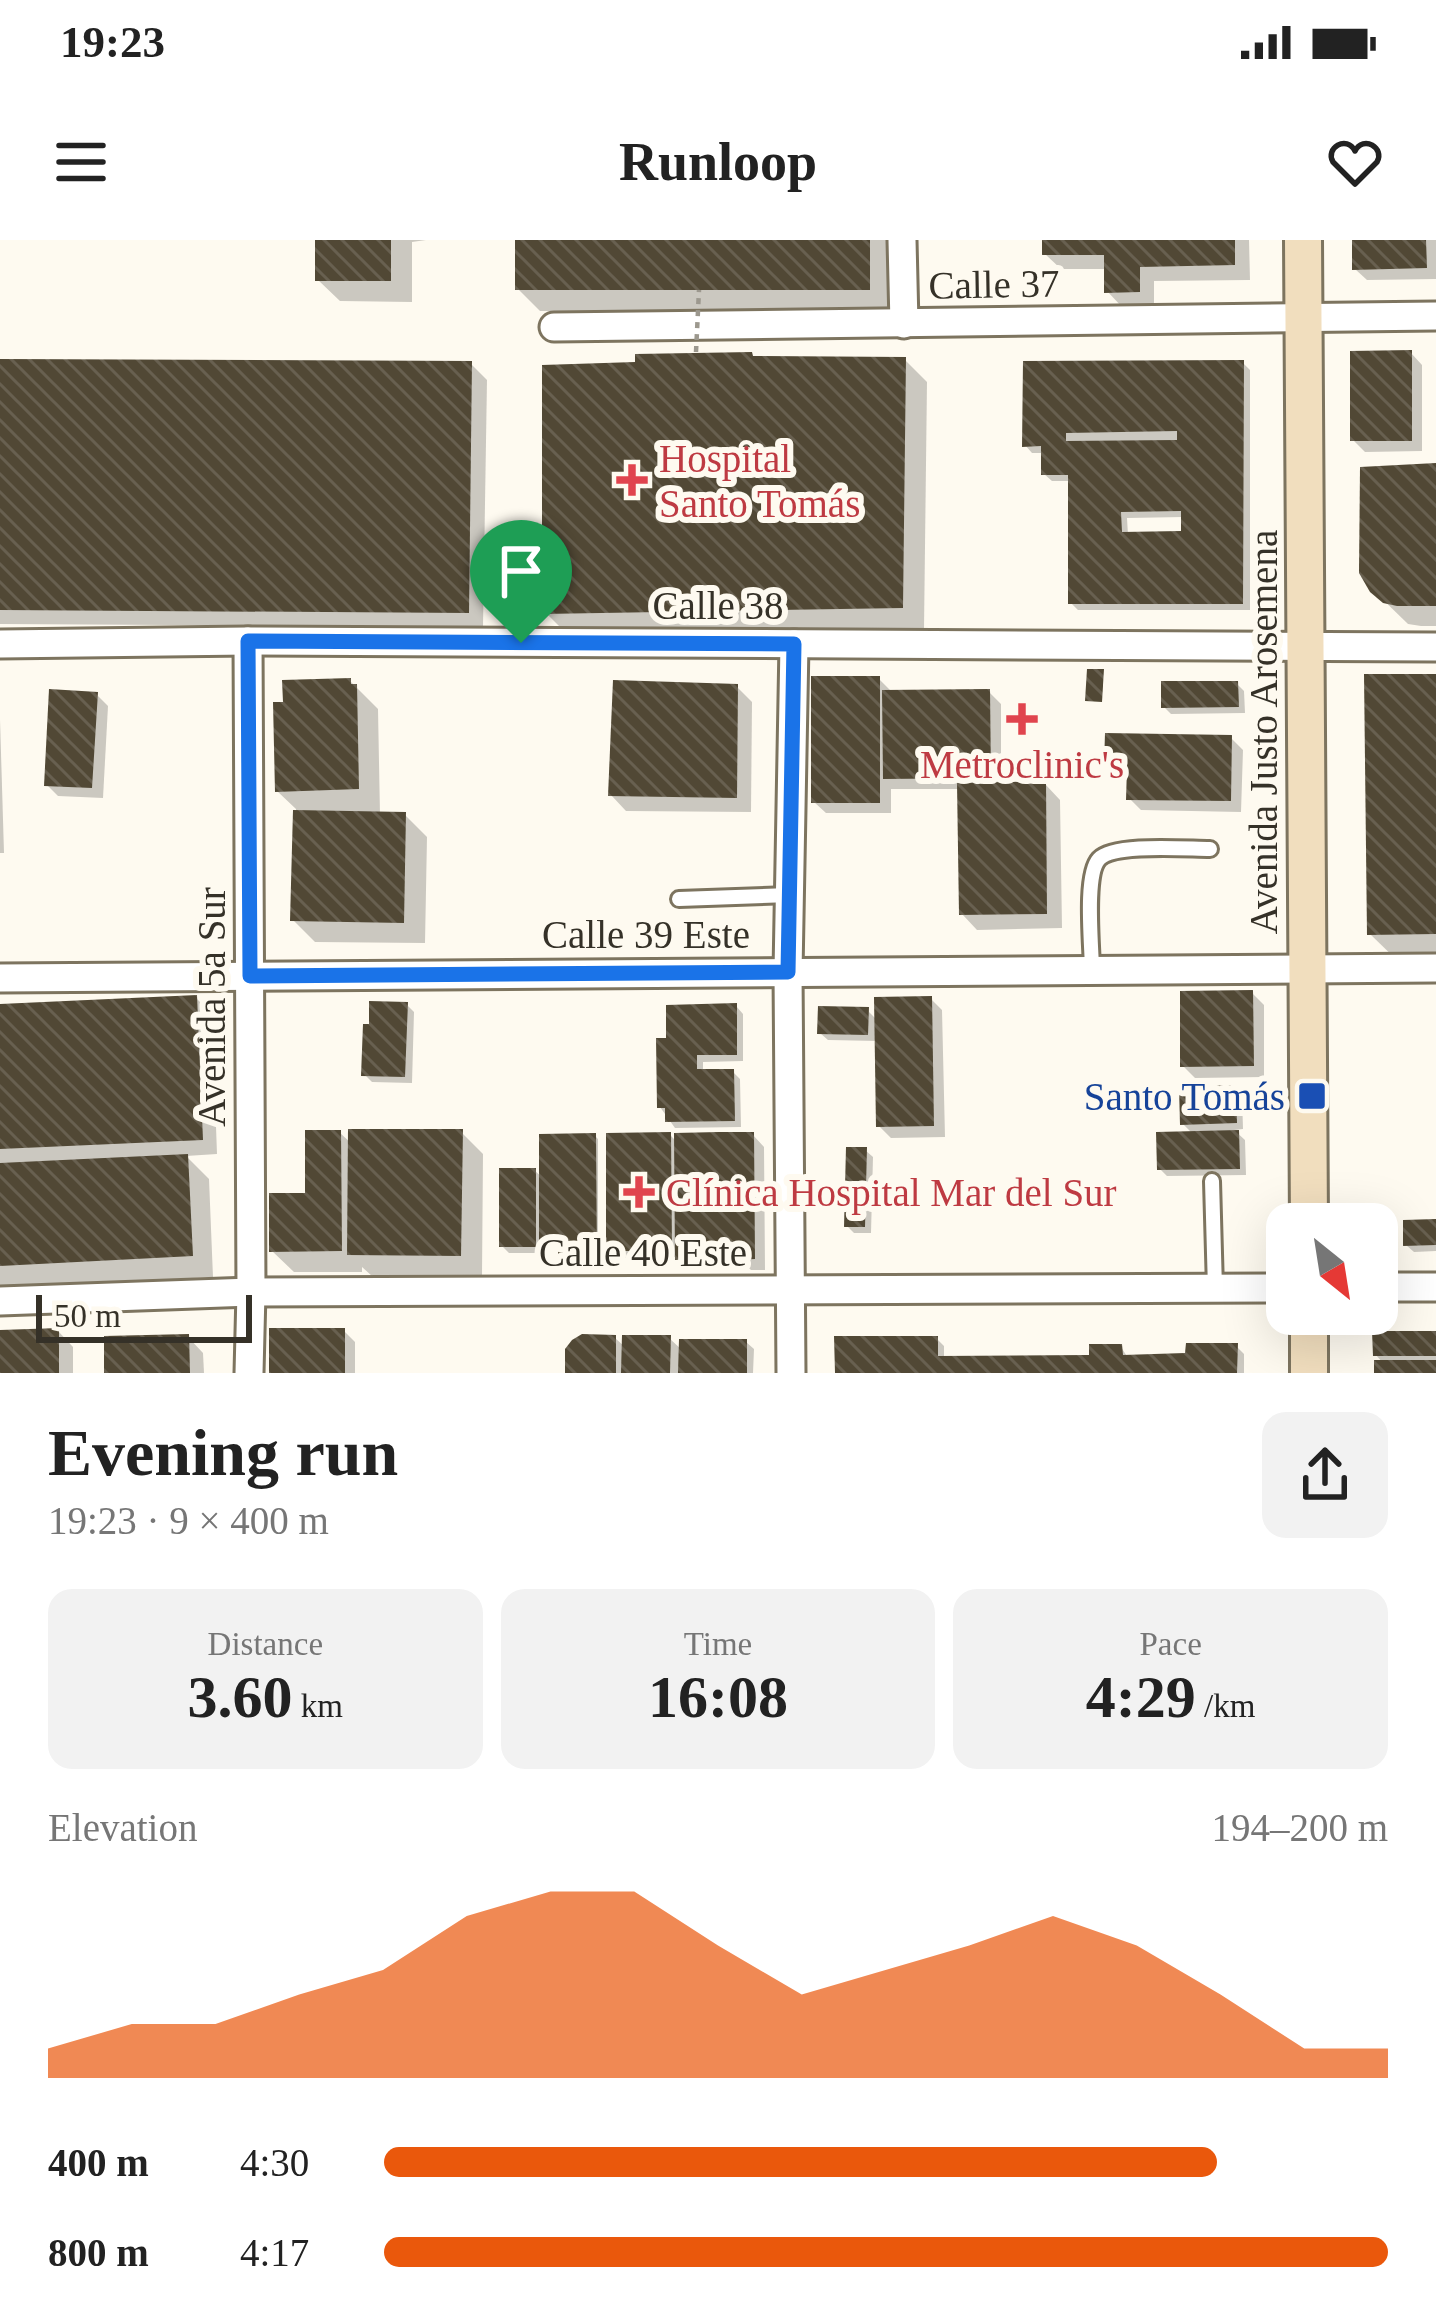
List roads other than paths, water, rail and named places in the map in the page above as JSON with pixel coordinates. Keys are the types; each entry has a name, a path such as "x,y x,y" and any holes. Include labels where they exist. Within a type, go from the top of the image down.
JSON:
{"street":[{"path":"902,240 904,324"},
{"name":"Avenida Justo Arosemena","path":"1303,240 1309,1203"},
{"name":"Calle 37","path":"554,327 1436,316"},
{"name":"Avenida 5a Sur","path":"248,641 248,1373"},
{"name":"Calle 38","path":"0,644 1436,647"},
{"path":"791,1373 788,972 794,644"},
{"name":"Calle 39 Este","path":"0,978 1436,968"},
{"path":"1398,1287 1436,1287"},
{"name":"Calle 40 Este","path":"0,1301 251,1292 1266,1288"},
{"path":"1309,1335 1309,1373"}],"lane":[{"path":"1093,971 1091,876 1099,859 1117,850 1210,849"},
{"path":"679,899 789,896"},
{"path":"1212,1181 1215,1289"}],"place":[{"name":"Hospital Santo Tomás","path":"632,480"},
{"name":"Metroclinic's","path":"1022,719"},
{"name":"Santo Tomás","path":"1312,1096"},
{"name":"Clínica Hospital Mar del Sur","path":"639,1192"}]}
